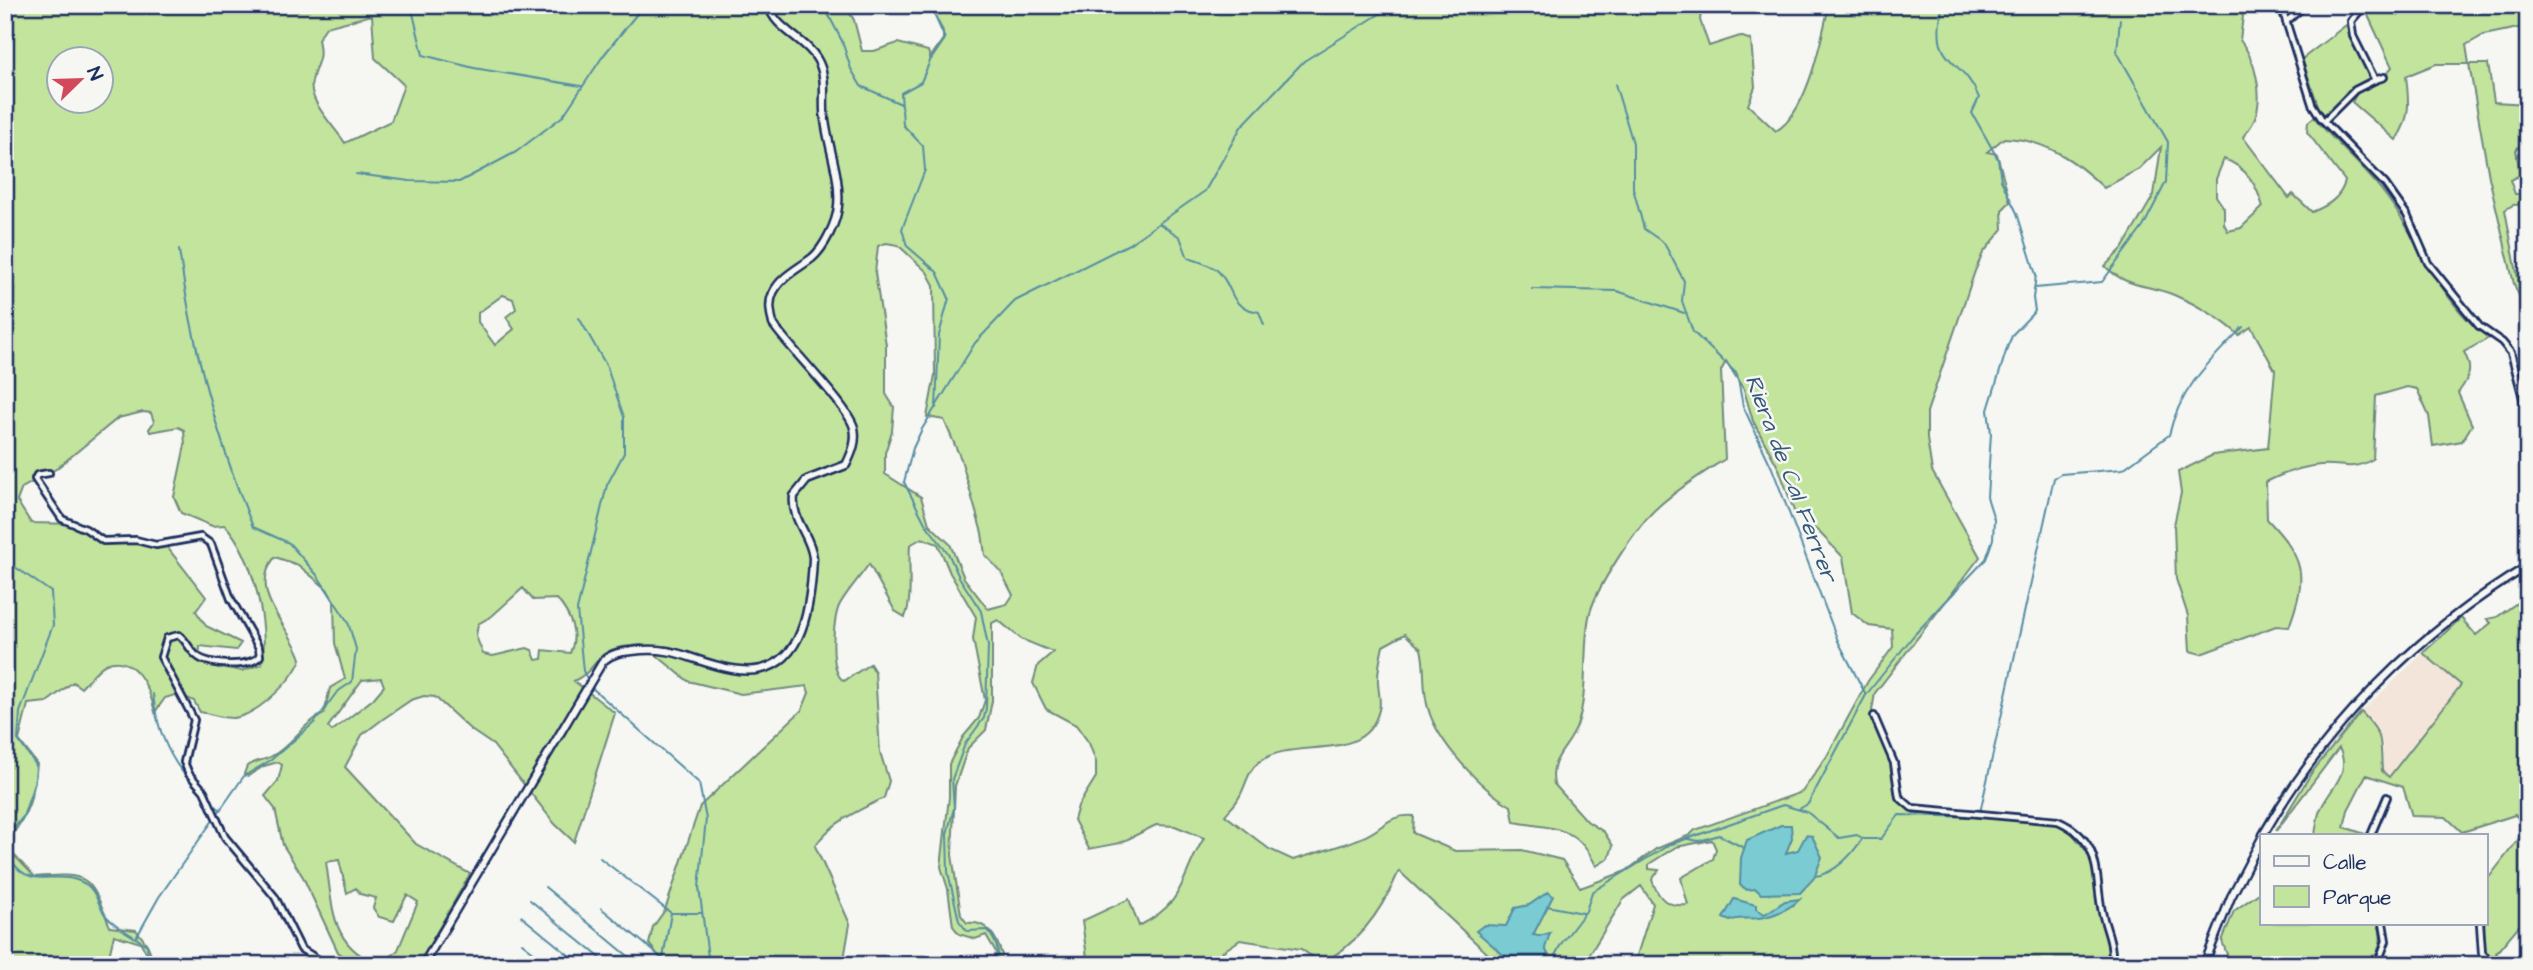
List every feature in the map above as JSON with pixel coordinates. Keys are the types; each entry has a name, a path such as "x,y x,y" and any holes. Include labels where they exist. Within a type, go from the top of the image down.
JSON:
{"main road":[{"path":"423,965 603,661 617,653 656,648 730,669 747,671 777,661 792,651 800,638 813,558 812,550 794,518 793,496 807,480 846,465 853,451 855,434 847,414 773,324 770,307 773,292 782,280 815,255 827,236 838,206 836,175 824,111 822,70 811,49 772,15 769,5"},
{"path":"2264,834 2317,755 2380,682 2439,628 2528,566"},
{"path":"2204,965 2231,897 2260,841"}],"street":[{"path":"2281,5 2312,104 2324,121 2385,184 2407,215 2428,262 2479,326 2506,345 2511,354 2528,417"},
{"path":"2286,22 2305,5"},
{"path":"2365,5 2351,21 2353,36 2375,80"},
{"path":"2324,121 2354,90 2384,77"},
{"path":"49,474 37,475 35,479 62,519 86,529 103,541 136,540 156,545 201,537 211,544 231,599 261,656 251,664 243,665 203,660 178,635 167,638 161,657 194,720 184,762 205,791 225,837 271,890 302,949 327,965"},
{"path":"1874,716 1894,763 1899,797 1912,808 2059,821 2078,833 2098,866 2102,912 2112,938 2112,965"},
{"path":"2372,833 2387,797"},
{"path":"2377,965 2386,941 2383,925"},
{"path":"2480,925 2482,953 2491,962 2499,965"}],"shaded area":[{"path":"2423,653 2461,685 2388,778 2382,771 2383,745 2378,729 2361,712"}],"green space":[{"path":"5,5 845,5 854,20 862,51 874,51 898,43 928,51 930,58 943,39 943,31 929,5 1702,5 1700,20 1709,46 1740,36 1751,40 1755,87 1748,105 1776,131 1787,122 1805,92 1829,5 2235,5 2243,16 2240,40 2254,67 2259,98 2255,118 2243,137 2289,198 2293,194 2312,212 2333,201 2345,181 2307,132 2308,122 2314,117 2378,185 2457,308 2489,338 2464,352 2469,363 2469,373 2458,393 2472,425 2462,441 2433,446 2429,416 2417,389 2407,387 2376,396 2373,459 2353,466 2306,467 2266,482 2267,519 2289,546 2299,568 2299,594 2289,627 2276,626 2201,654 2190,651 2188,616 2176,579 2174,525 2181,493 2178,472 2213,455 2268,448 2275,370 2251,327 2239,335 2191,303 2164,291 2129,282 2105,266 2122,249 2154,195 2161,147 2139,169 2104,188 2059,153 2033,142 2004,138 1987,152 1997,154 2010,202 2002,210 2003,229 1983,253 1975,271 1927,412 1927,439 1932,471 1980,557 1875,693 1872,711 1895,772 1902,801 1914,813 1950,811 2057,823 2071,832 2096,863 2112,965 1634,965 1653,904 1641,886 1623,900 1583,965 1480,965 1490,956 1399,871 1377,912 1358,936 1321,963 1301,949 1240,940 1222,952 1222,965 1088,965 1082,921 1129,899 1139,926 1155,917 1174,898 1204,838 1175,826 1156,825 1120,843 1089,849 1074,820 1078,806 1096,777 1096,762 1089,743 1076,725 1046,709 1033,683 1038,665 1053,652 1021,639 998,620 992,623 992,701 986,730 968,748 955,786 952,855 961,915 967,923 986,927 997,942 1002,955 998,965 983,965 995,957 996,952 986,935 975,939 959,934 953,926 948,889 941,867 949,797 949,764 963,737 979,718 985,700 973,639 976,617 950,573 938,544 922,538 910,545 910,592 905,617 895,611 869,564 840,604 835,621 833,645 839,676 844,681 870,664 875,672 880,752 889,781 884,798 837,824 815,846 850,924 843,965 658,965 662,960 649,944 653,927 665,910 700,806 802,710 809,693 807,686 741,694 688,681 644,645 608,651 574,681 615,713 574,842 555,824 493,745 471,730 435,697 424,696 411,700 362,735 345,767 416,844 470,874 418,965 381,965 355,965 338,952 303,877 283,845 275,809 265,796 278,781 282,765 278,762 264,766 248,776 244,774 247,766 279,751 324,714 330,688 345,679 335,643 334,601 327,589 298,565 275,557 267,570 268,597 301,659 273,696 253,711 233,718 216,716 200,712 194,701 178,694 165,698 155,712 140,675 125,663 116,662 103,666 81,688 73,682 47,702 28,704 19,740 37,764 36,775 25,814 8,840 10,851 35,877 68,876 86,881 98,897 110,927 136,930 151,954 152,965 147,965 147,954 141,943 114,935 107,965 5,965","holes":["372,15 375,58 404,85 391,121 345,143 323,114 312,89 319,57 318,39 326,27","2224,159 2245,172 2258,192 2263,207 2241,228 2228,231 2224,224 2224,208 2216,196 2216,179","886,243 898,245 927,272 934,285 935,375 927,417 944,420 961,459 982,533 985,555 1001,572 1013,595 1007,604 988,609 964,578 950,544 929,524 921,497 885,474 885,453 892,431 894,407 886,394 886,345 875,273 878,246","503,295 513,299 516,309 506,317 514,329 495,345 478,322 478,313","1726,361 1744,390 1753,421 1779,469 1795,514 1819,532 1843,557 1852,613 1869,626 1892,629 1893,647 1868,681 1827,756 1802,792 1695,830 1690,835 1656,849 1626,871 1583,887 1580,887 1562,860 1522,850 1455,851 1413,833 1414,816 1397,817 1361,838 1293,860 1269,849 1225,815 1237,801 1252,770 1259,762 1274,754 1291,750 1344,744 1359,738 1371,727 1380,706 1378,674 1383,646 1405,634 1421,649 1426,701 1441,735 1474,776 1511,806 1514,822 1563,831 1581,843 1596,866 1609,858 1613,846 1604,832 1587,821 1554,784 1554,766 1578,723 1589,617 1599,591 1629,542 1650,515 1691,481 1725,459 1721,371","143,412 151,413 154,422 150,432 178,427 184,430 185,445 174,497 181,513 212,526 225,525 244,554 261,610 264,648 262,664 242,671 199,662 200,646 236,650 241,643 206,626 196,611 206,597 167,547 104,538 89,527 76,524 31,523 17,501 22,488 56,469 118,418","523,588 533,600 557,599 572,624 573,646 570,653 543,650 542,659 536,660 532,650 527,648 493,656 483,654 476,636 478,624 492,616","381,678 384,686 373,699 332,731 328,727 362,680","1712,840 1716,849 1713,859 1681,878 1688,905 1674,905 1661,897 1652,880 1659,870 1649,869 1649,864 1676,847","339,860 347,893 356,888 360,894 376,898 373,908 379,917 394,921 407,895 418,902 398,950 381,965 364,958 343,937 337,924 326,862"]},
{"path":"2371,5 2528,5 2528,26 2484,35 2466,45 2469,64 2436,64 2406,76 2408,109 2396,140 2352,102 2357,93 2378,83 2392,67 2365,9"},
{"path":"2346,25 2369,78 2348,90 2327,115 2320,111 2302,59"},
{"path":"2469,64 2488,64 2494,102 2528,104 2528,145 2523,142 2516,150 2520,175 2510,180 2515,194 2528,194 2528,204 2513,205 2505,210 2523,305 2514,284 2489,177"},
{"path":"2528,595 2528,915 2496,953 2504,963 2487,956 2483,948 2484,925 2488,925 2488,879 2524,832 2526,825 2515,815 2462,832 2446,817 2412,816 2403,787 2366,775 2348,810 2344,827 2365,834 2315,834 2319,813 2341,774 2343,766 2339,748 2276,831 2312,772 2361,712 2378,733 2382,771 2389,777 2461,685 2423,653 2461,618 2476,635 2491,623 2487,619 2497,617"},
{"path":"2260,892 2260,925 2378,925 2381,939 2372,965 2231,965 2222,941 2234,911"}],"water":[{"path":"1781,825 1791,825 1792,838 1786,853 1798,850 1806,835 1812,836 1822,857 1814,878 1800,893 1761,894 1756,889 1747,890 1740,885 1741,858 1747,840"},
{"path":"1548,892 1553,896 1533,935 1550,933 1545,948 1548,954 1542,965 1515,965 1476,931 1484,925 1506,926 1515,908 1529,905"},
{"path":"1734,899 1756,905 1756,909 1765,914 1785,901 1800,899 1769,916 1730,921 1723,918"}],"waterway":[{"path":"411,5 423,55 474,68 581,86"},
{"path":"356,174 410,181 459,182 516,152 563,116 603,56 644,5"},
{"path":"807,5 826,10 861,86 901,104"},
{"path":"930,5 945,39 930,61 921,82 901,93 903,125 923,146 925,170 902,229 907,246 937,272 949,298 939,335 936,408"},
{"path":"989,965 998,958 997,946 992,936 987,930 967,931 959,921 948,872 947,834 954,808 952,779 965,744 984,718 988,646 981,611 959,577 948,553 925,523 904,482 913,448 975,343 1015,301 1129,244 1205,191 1241,127 1304,61 1394,5"},
{"path":"1866,695 1914,635 1986,559 1993,539 1994,519 1987,497 1991,433 1988,410 2013,334 2035,311 2033,298 2036,275 2017,213 2001,180 1998,159 1972,113 1979,98 1972,84 1943,51 1940,40 1943,5"},
{"path":"2035,288 2102,282 2143,227 2166,182 2168,142 2117,52 2120,19"},
{"name":"Riera de Cal Ferrer","path":"1615,84 1633,143 1633,188 1644,229 1664,243 1684,281 1682,301 1693,332 1737,374 1743,406 1772,468 1838,641 1866,695 1808,804 1799,809"},
{"path":"1160,224 1180,237 1188,258 1218,271 1237,302 1259,312 1264,325"},
{"path":"136,938 159,897 244,776 271,760 315,722 337,692 352,682 356,649 348,622 317,575 289,543 253,527 207,391 184,286 179,250"},
{"path":"1532,289 1617,291 1684,313"},
{"path":"579,318 606,365 624,417 624,453 607,485 577,610 583,671 589,682"},
{"path":"1550,965 1561,944 1586,911 1592,892 1669,845 1783,805 1807,812 1839,838 1857,835 1864,839 1881,839 1899,815 1979,817 2054,478 2061,474 2123,469 2169,435 2174,418 2189,389 2243,327"},
{"path":"5,560 51,592 53,625 20,712 18,740 36,765 35,781 23,817 5,838"},
{"path":"591,687 699,783 706,819 699,887 709,965"},
{"path":"153,694 158,722 168,749 183,773 203,794"},
{"path":"212,803 221,810"},
{"path":"1688,839 1699,841 1719,835 1744,848"},
{"path":"1815,876 1829,872 1842,863 1862,839"},
{"path":"5,848 13,863 32,877 75,879 87,885 107,917 147,945 149,965"},
{"path":"600,858 671,913"},
{"path":"545,887 639,965"},
{"path":"530,900 609,965"},
{"path":"1547,906 1583,913"},
{"path":"601,908 662,958"},
{"path":"656,965 663,958 671,913 702,913"},
{"path":"521,916 581,965"},
{"path":"522,943 550,965"}]}
